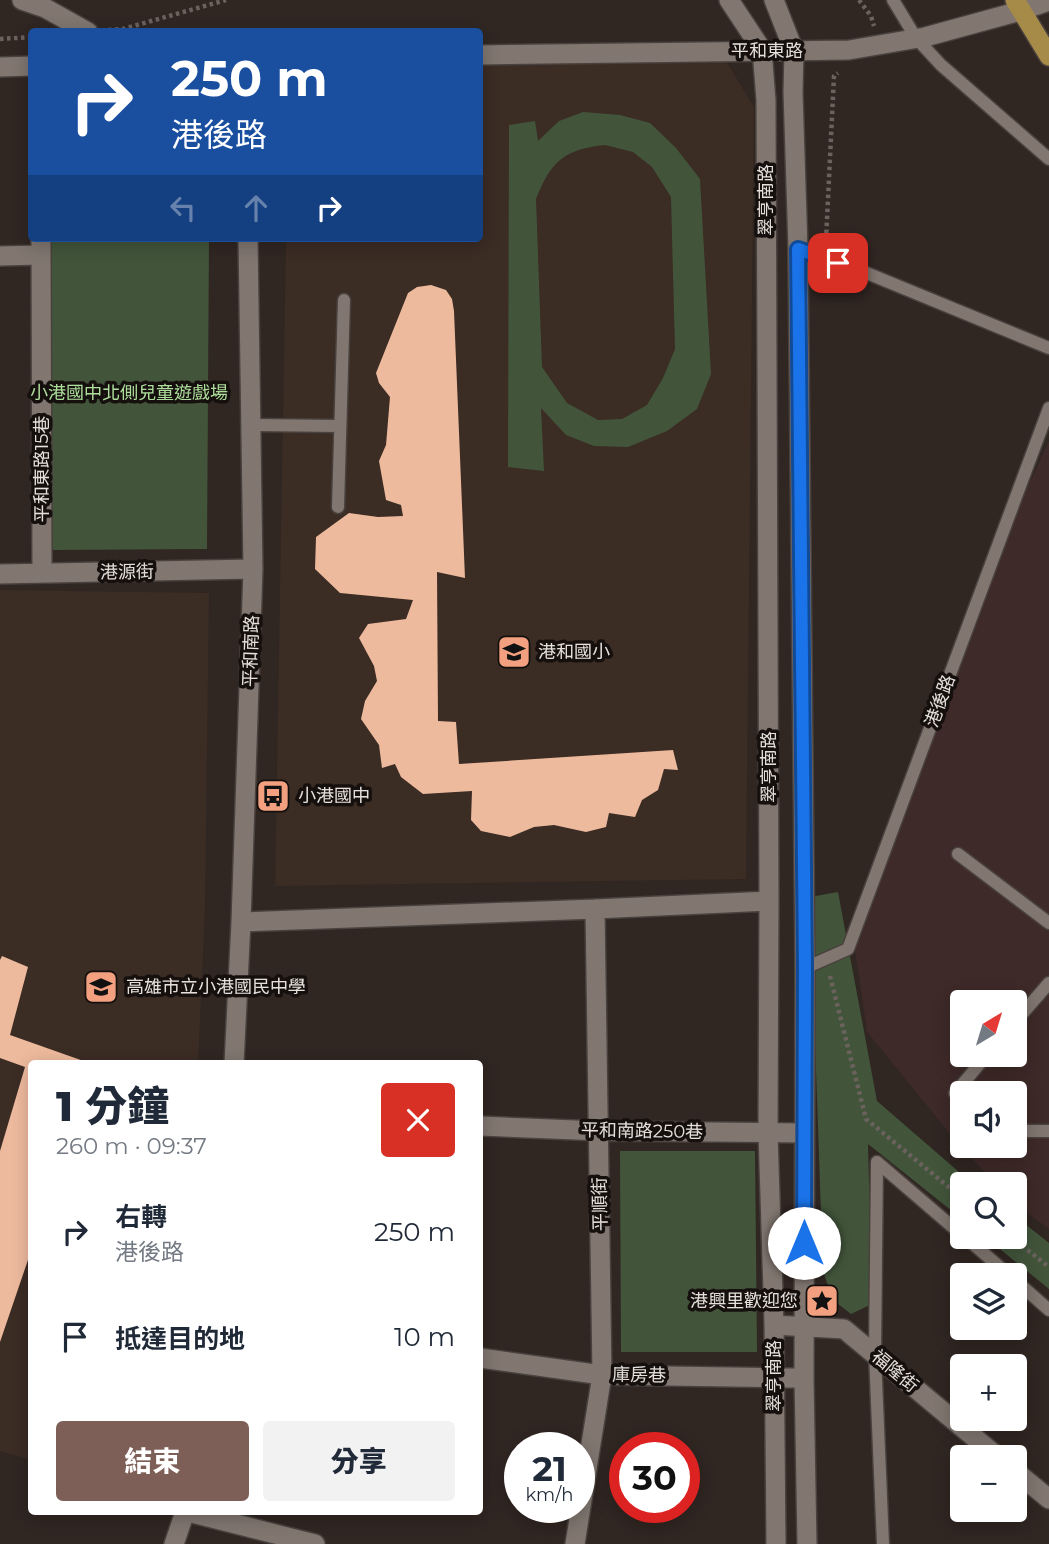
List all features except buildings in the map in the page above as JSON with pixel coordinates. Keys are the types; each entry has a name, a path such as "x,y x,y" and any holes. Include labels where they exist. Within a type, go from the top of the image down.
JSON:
{"main road":[{"path":"1018,6 1049,56"}],"street":[{"path":"22,0 45,8 81,28"},
{"name":"翠亨南路","path":"729,0 762,50 766,100 768,1132 774,1325 776,1544"},
{"name":"翠亨南路","path":"774,0 794,51 805,968 804,1378 807,1544"},
{"name":"平和東路","path":"483,55 849,50 916,38 1018,6 1049,1"},
{"path":"0,67 28,66"},
{"name":"平和南路","path":"234,1060 253,569 248,242"},
{"path":"0,256 41,246"},
{"name":"平和東路15巷","path":"41,246 42,573"},
{"name":"港源街","path":"0,574 253,569"},
{"path":"241,922 769,901"},
{"name":"平順街","path":"595,909 603,1375"},
{"name":"平和南路250巷","path":"483,1126 600,1131 804,1133"},
{"name":"福隆街","path":"774,1325 844,1329 984,1445"},
{"path":"483,1358 603,1375"},
{"name":"庫房巷","path":"576,1544 603,1375 804,1378"},
{"path":"1027,1481 1049,1499"},
{"path":"174,1544 186,1515"},
{"path":"199,1515 316,1544"}],"lane":[{"path":"893,0 916,38 941,65 1049,159"},
{"path":"798,249 1049,348"},
{"path":"338,507 344,300"},
{"name":"港後路","path":"805,968 848,949 1049,408"},
{"path":"250,425 339,426"},
{"path":"958,854 1049,923"},
{"path":"1027,1008 1049,983"},
{"path":"1027,1131 1049,1131"},
{"path":"883,1544 875,1354 877,1162 950,1224"},
{"path":"979,1249 995,1263"},
{"path":"1027,1291 1049,1310"}],"path":[{"path":"127,28 226,0"},
{"path":"859,0 871,16 881,45"},
{"path":"0,39 28,37"},
{"path":"825,258 834,76 845,67"},
{"path":"824,960 866,1119 950,1188"},
{"path":"1026,1249 1049,1267"}],"shaded area":[{"name":"港和國小","path":"720,51 754,107 746,879 275,886 286,242 483,242 483,63"},
{"path":"1049,441 1049,1229 1027,1213 1027,1172 985,1172 971,1158 1027,1158 1027,1081 950,1081 950,1134 867,1032 852,929 875,853 945,705 1002,542"},
{"name":"高雄市立小港國民中學","path":"0,590 209,593 205,909 198,1060 28,1060 28,1459 0,1451"}],"green space":[{"path":"583,112 620,115 650,123 676,148 700,179 711,374 697,409 667,431 628,447 594,446 566,435 541,408 544,471 508,467 509,125 535,121 538,141 559,121","holes":["605,145 633,152 652,167 671,197 675,349 663,378 647,405 622,419 598,420 567,403 542,367 536,199 547,175 561,159 570,154"]},
{"name":"小港國中北側兒童遊戲場","path":"49,242 209,242 207,549 51,550"},
{"path":"838,892 877,1101 959,1172 950,1172 950,1209 868,1144 872,1304 851,1314 833,1300 823,1271 810,897"},
{"path":"620,1151 755,1151 757,1352 621,1352"},
{"path":"1027,1226 1049,1243 1049,1289 1027,1271 1027,1263 1017,1263 1000,1249 1027,1249"}],"place":[{"name":"港和國小","path":"514,652"},
{"name":"小港國中","path":"273,796"},
{"name":"高雄市立小港國民中學","path":"101,987"},
{"name":"港興里歡迎您","path":"822,1301"}],"route":[{"path":"804,1243 805,968 798,249 838,263"}]}
